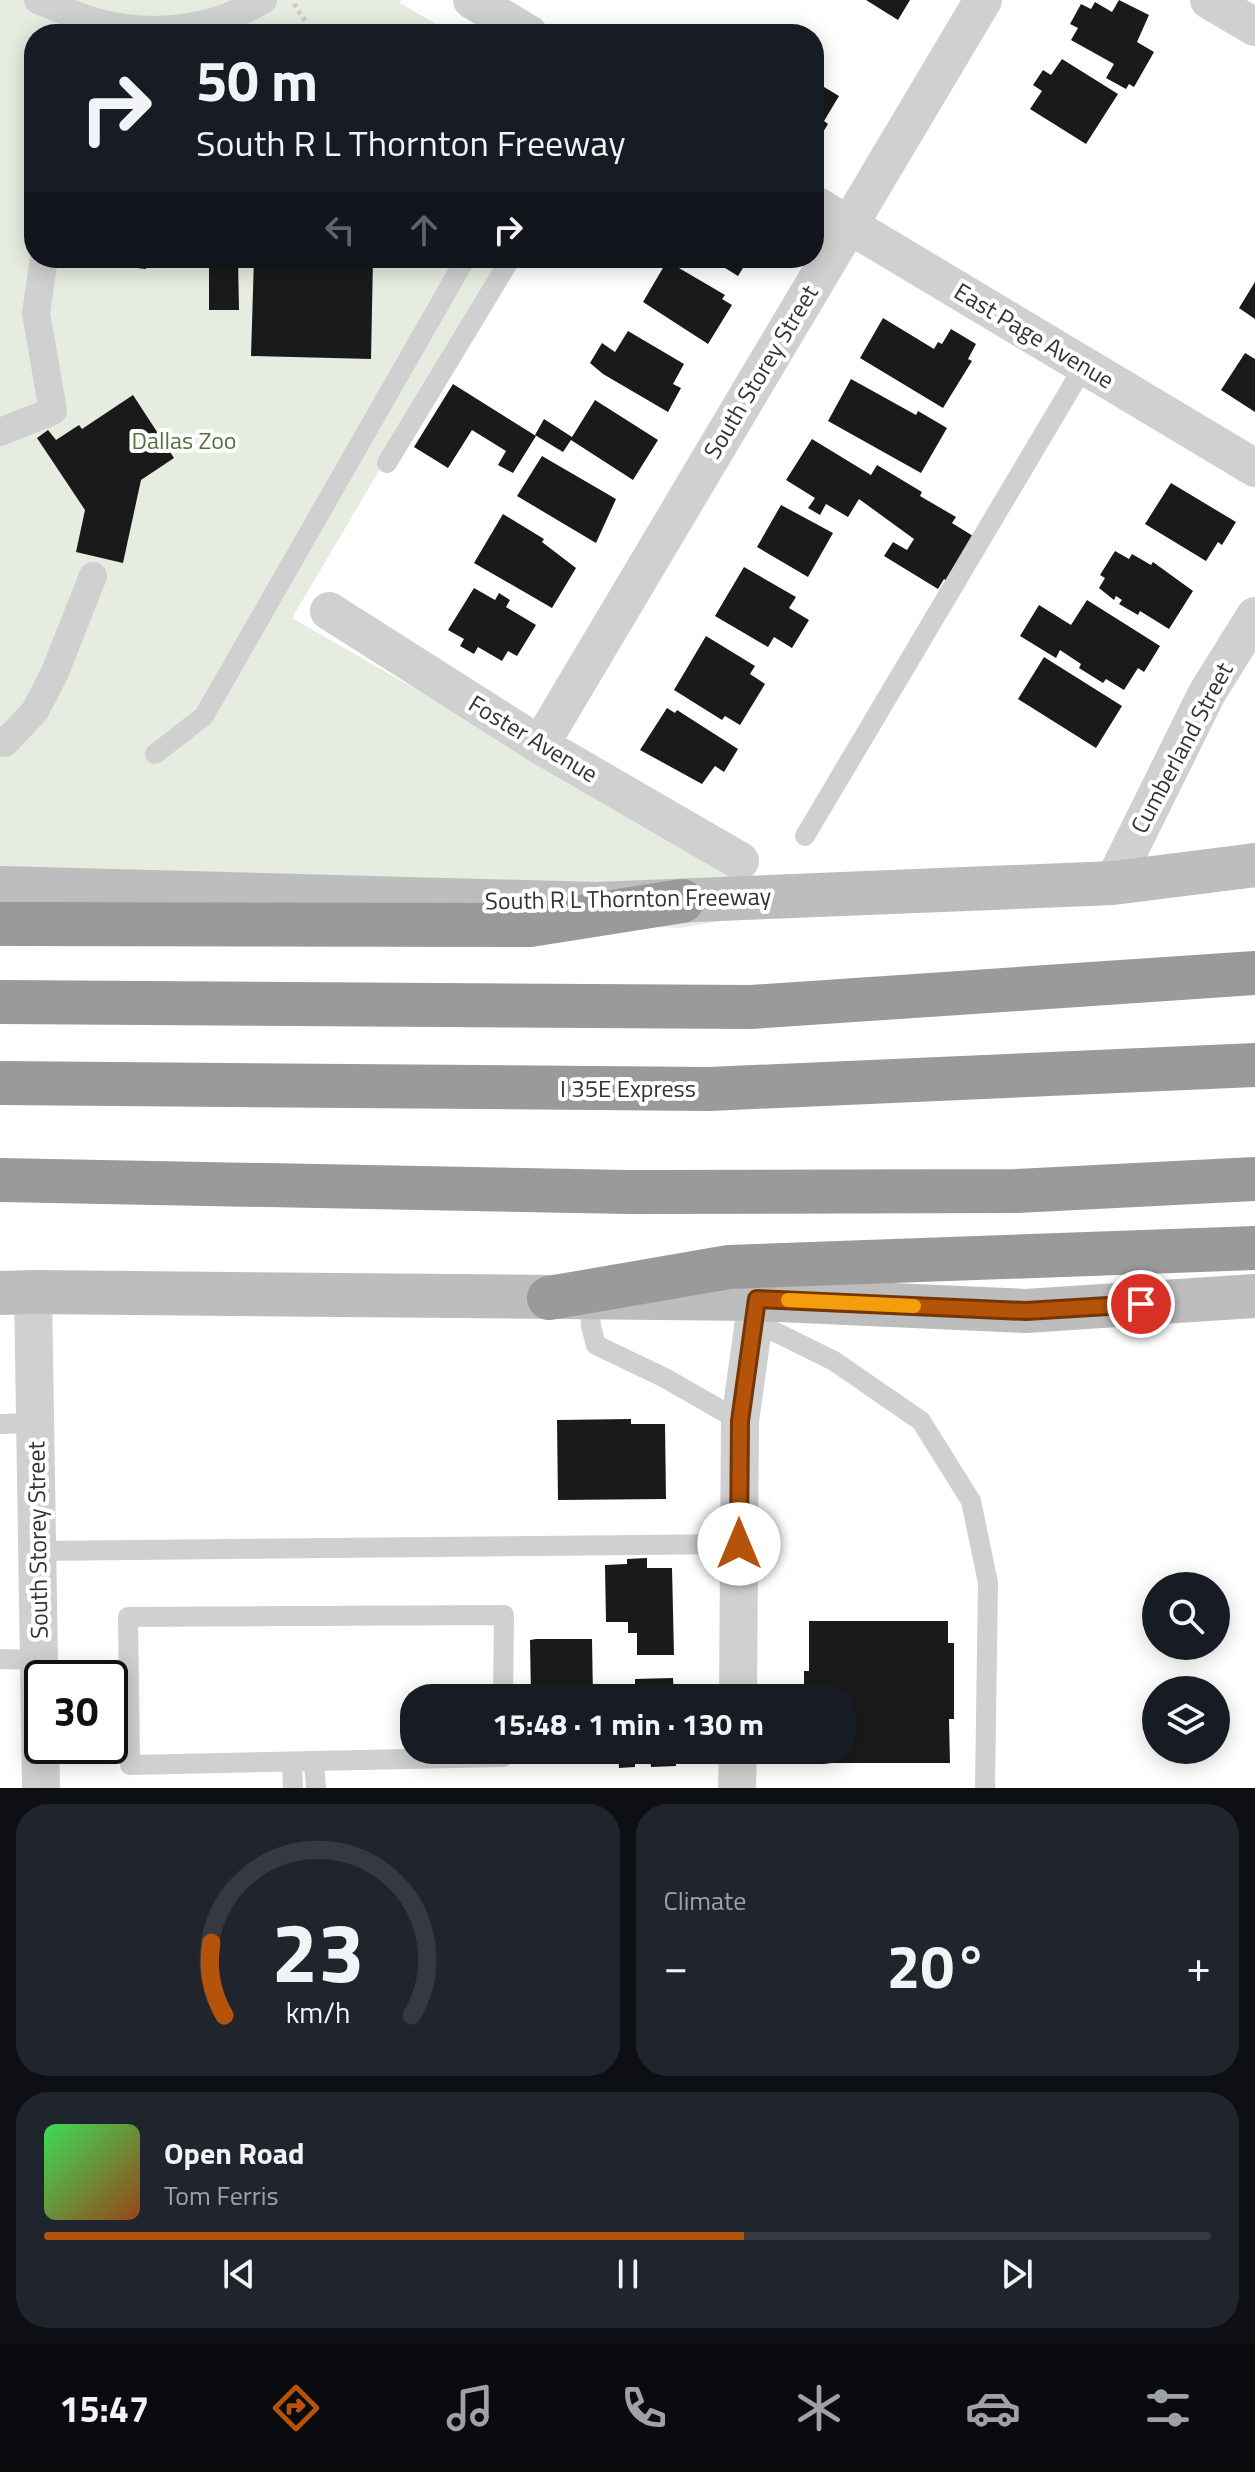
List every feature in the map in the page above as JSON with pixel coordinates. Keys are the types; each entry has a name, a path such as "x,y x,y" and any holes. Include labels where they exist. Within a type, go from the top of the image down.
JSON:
{"highway":[{"path":"0,924 530,925 682,901"},
{"path":"0,1002 751,1007 1255,973"},
{"name":"I 35E Express","path":"0,1083 709,1089 1255,1065"},
{"path":"0,1180 629,1192 1016,1191 1255,1179"},
{"path":"569,1298 729,1267 1255,1248"}],"main road":[{"name":"South R L Thornton Freeway","path":"0,888 597,904 1113,883 1255,865"},
{"path":"17,1292 569,1298 756,1310 1026,1311 1255,1296"}],"street":[{"path":"38,0 76,24"},
{"path":"208,24 263,0"},
{"path":"472,0 512,24"},
{"name":"South Storey Street","path":"824,265 983,0"},
{"path":"1209,0 1255,27"},
{"name":"East Page Avenue","path":"824,210 1255,468"},
{"path":"0,432 53,411 36,313 43,268"},
{"name":"South Storey Street","path":"540,745 822,268"},
{"path":"0,741 5,743 35,711 55,672 93,576"},
{"name":"Foster Avenue","path":"329,611 540,745 740,861"},
{"name":"Cumberland Street","path":"1113,883 1207,693 1255,616"},
{"name":"South Storey Street","path":"17,1292 18,1423 38,1551 39,1660"},
{"path":"738,1684 740,1421 756,1310"},
{"name":"South Storey Street","path":"41,1764 41,1788"},
{"path":"737,1788 738,1764"}],"lane":[{"path":"155,754 204,716 460,268"},
{"path":"387,463 505,268"},
{"path":"805,836 1084,366"},
{"path":"569,1298 591,1326 596,1345 665,1378 740,1421"},
{"path":"756,1310 921,1421 971,1501 988,1583 985,1788"},
{"path":"38,1551 739,1544"},
{"path":"400,1760 130,1765 128,1617 504,1615 503,1684"},
{"path":"0,1659 39,1660"},
{"path":"314,1762 316,1788"},
{"path":"292,1763 293,1788"}],"path":[{"path":"291,0 307,24"}],"green space":[{"name":"Dallas Zoo","path":"0,0 401,0 400,3 436,24 24,24 24,268 499,268 292,618 797,908 679,928 368,914 0,924"}],"building":[{"path":"866,0 910,0 898,20"},
{"path":"1119,0 1149,15 1137,42 1154,52 1134,87 1129,84 1126,89 1106,78 1114,64 1071,40 1078,28 1070,24 1081,4 1091,9 1095,2 1112,12"},
{"path":"1062,59 1118,94 1086,144 1030,109 1042,91 1033,85 1043,70 1051,75"},
{"path":"824,87 839,96 824,121"},
{"path":"209,268 238,268 239,310 209,310"},
{"path":"254,268 373,268 371,359 251,356"},
{"path":"663,268 679,268 725,295 722,299 732,305 708,344 643,302"},
{"path":"725,268 743,268 738,276"},
{"path":"1255,282 1255,319 1239,308"},
{"path":"883,318 934,349 938,342 942,344 951,329 976,344 968,359 972,361 943,408 860,358"},
{"path":"628,331 684,364 673,384 681,388 668,412 590,363 602,343 615,352"},
{"path":"1245,353 1255,359 1255,412 1221,390"},
{"path":"851,379 916,415 918,411 947,428 921,473 828,421"},
{"path":"453,384 536,436 513,473 498,465 506,451 472,430 448,468 414,447"},
{"path":"133,395 174,458 141,480 123,563 76,552 85,510 37,438 48,430 56,440 79,425 82,429"},
{"path":"595,400 658,440 633,480 571,440 563,452 535,435 544,419 572,437"},
{"path":"812,439 871,475 877,465 956,517 952,523 973,536 948,582 944,579 938,589 884,556 893,542 907,550 914,539 859,499 848,517 826,504 820,515 808,508 815,498 786,480"},
{"path":"542,456 616,499 596,543 517,496"},
{"path":"1171,483 1236,522 1222,545 1218,542 1206,561 1145,524"},
{"path":"781,505 833,533 808,577 757,547"},
{"path":"503,514 544,539 542,542 576,568 552,608 474,563"},
{"path":"1115,551 1129,559 1132,554 1151,565 1153,562 1193,591 1169,629 1140,611 1138,615 1119,604 1122,600 1116,596 1114,600 1099,588 1105,578 1100,575"},
{"path":"744,567 796,597 789,608 809,620 792,648 774,637 768,647 715,616"},
{"path":"474,588 495,600 499,593 510,600 506,607 536,625 517,656 508,651 502,661 478,647 474,654 460,646 464,639 448,630"},
{"path":"1087,600 1160,646 1144,672 1138,668 1124,690 1106,679 1103,683 1079,668 1081,664 1060,650 1056,658 1020,636 1039,605 1071,625"},
{"path":"706,636 755,666 750,674 765,684 740,725 725,716 722,720 674,690"},
{"path":"1044,657 1122,706 1096,748 1018,699"},
{"path":"667,708 675,713 677,710 738,749 724,772 715,766 702,784 640,750"},
{"path":"631,1419 631,1424 665,1424 666,1499 558,1500 557,1420"},
{"path":"647,1558 647,1568 672,1568 674,1655 637,1655 637,1633 628,1633 628,1622 606,1622 605,1565 627,1564 627,1559"},
{"path":"809,1621 948,1621 948,1643 954,1643 954,1719 949,1719 950,1763 856,1763 856,1684 804,1684 804,1671 809,1671"},
{"path":"592,1639 593,1684 531,1684 530,1640"},
{"path":"673,1678 673,1684 635,1684 635,1679"},
{"path":"619,1764 635,1764 635,1767 619,1768"},
{"path":"651,1764 676,1764 676,1766 651,1767"}],"slow traffic":[{"path":"788,1300 914,1306"}],"route":[{"path":"739,1544 740,1421 757,1299 1026,1311 1141,1304"}]}
